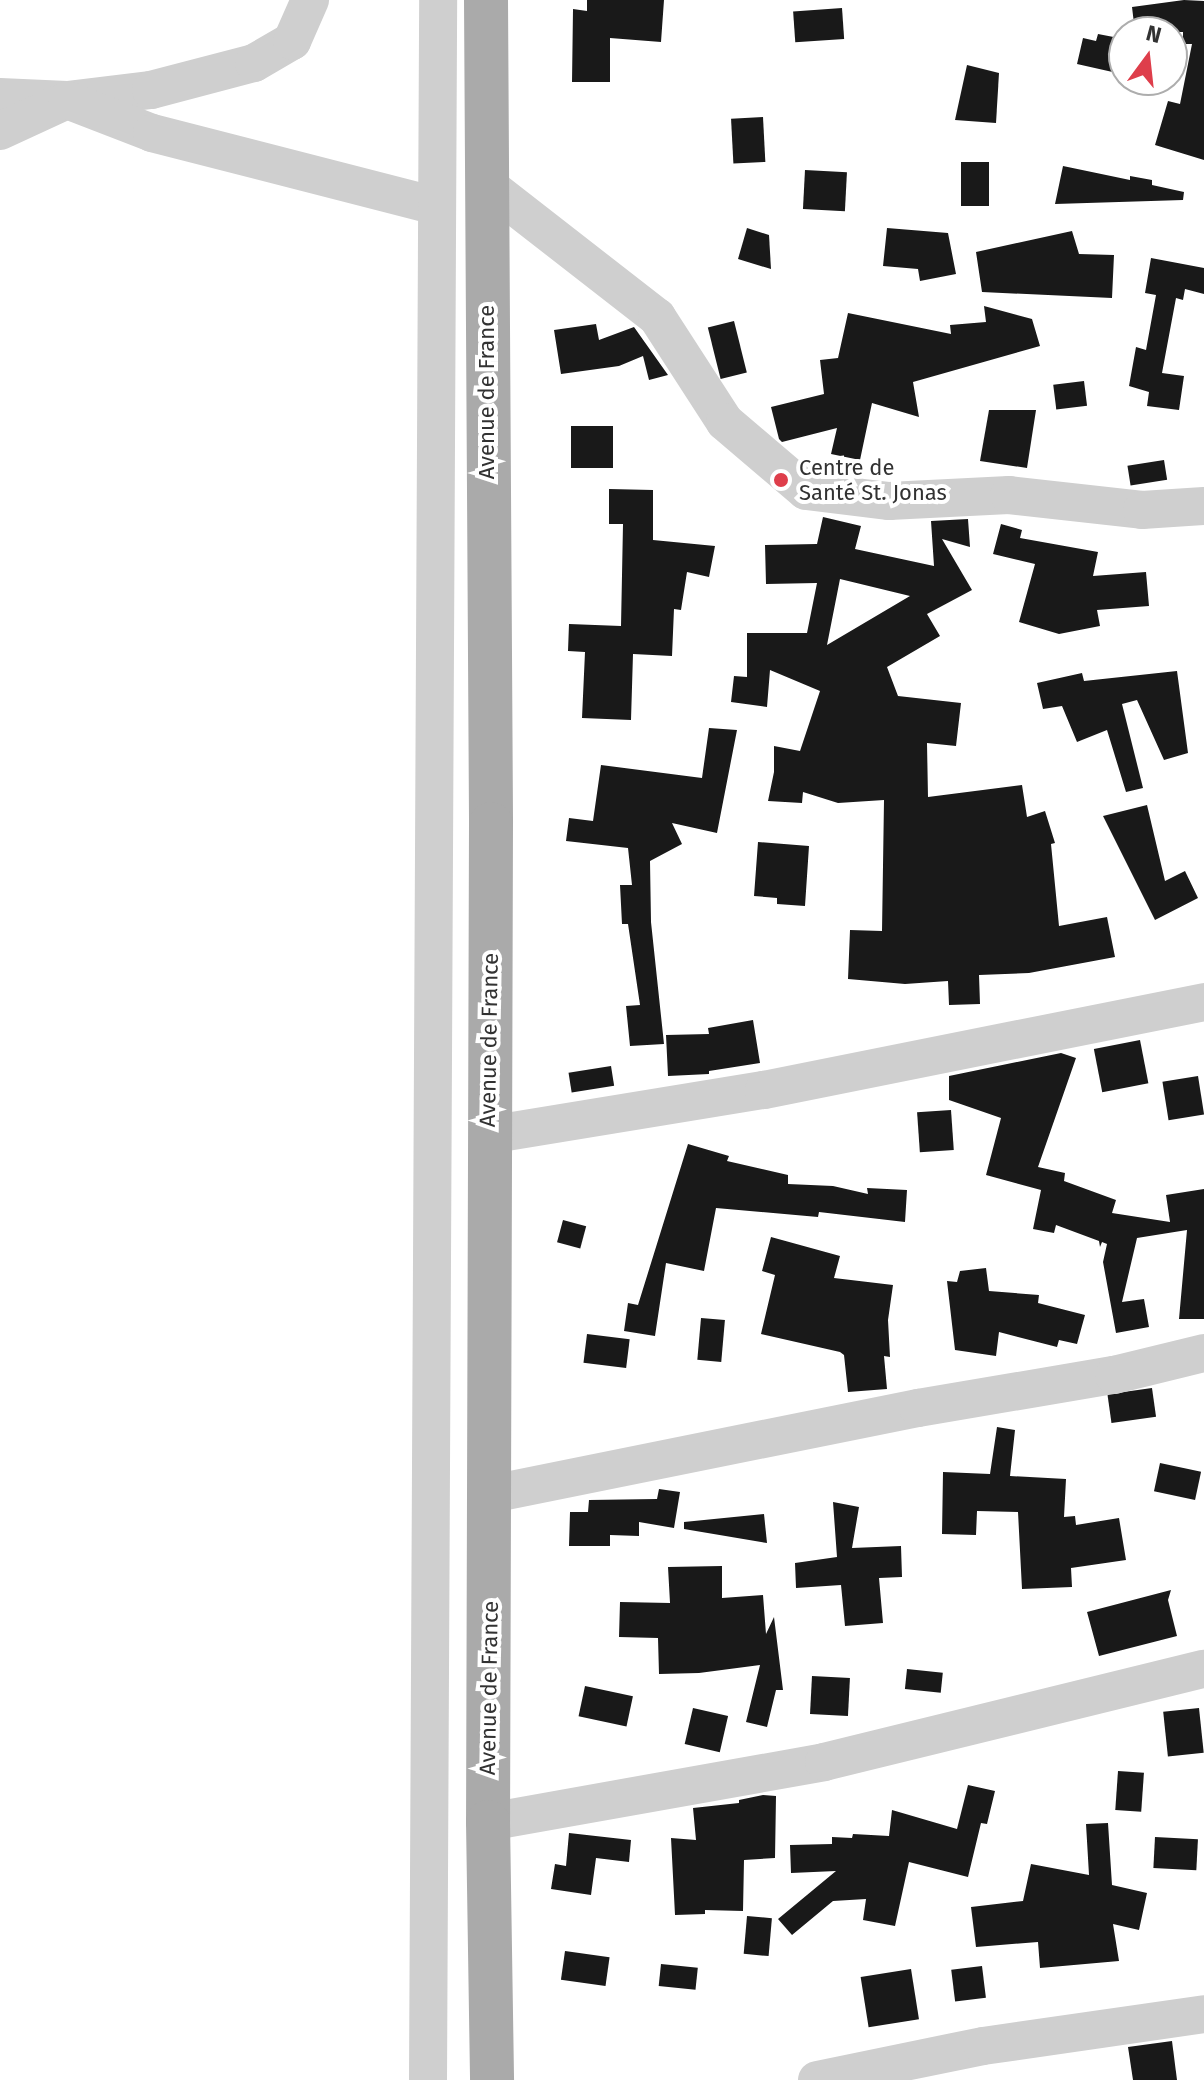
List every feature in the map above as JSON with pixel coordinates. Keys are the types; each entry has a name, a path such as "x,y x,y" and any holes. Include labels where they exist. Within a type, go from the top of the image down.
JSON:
{"main road":[{"name":"Avenue de France","path":"486,0 491,809 488,1822 492,2080"}],"street":[{"path":"0,97 67,100 151,90 254,63 292,41 310,0"},
{"path":"428,2080 438,0"},
{"path":"0,131 67,100 152,133 436,206"},
{"path":"486,184 657,317 725,422 806,491 889,501 1009,495 1142,510 1204,506"},
{"path":"488,1135 764,1090 1204,1002"},
{"path":"491,1494 918,1408 1114,1375 1204,1353"},
{"path":"488,1822 824,1762 1204,1669"},
{"path":"817,2080 983,2046 1204,2014"}],"building":[{"path":"587,0 664,0 661,42 610,38 610,82 572,82 573,9 587,11"},
{"path":"1184,0 1204,1 1204,160 1155,145 1168,101 1180,104 1182,96 1188,96 1188,64 1192,44 1188,44 1188,16 1133,16 1132,7"},
{"path":"842,8 844,39 795,42 793,11"},
{"path":"1098,34 1108,36 1108,71 1077,64 1083,38 1096,41"},
{"path":"967,65 999,73 996,123 955,120"},
{"path":"763,117 765,162 733,164 731,119"},
{"path":"961,162 989,162 989,206 961,206"},
{"path":"1063,166 1130,180 1130,176 1152,180 1152,185 1184,192 1183,200 1055,204"},
{"path":"805,170 847,172 845,211 803,209"},
{"path":"747,228 769,235 771,269 738,259"},
{"path":"887,228 948,233 956,274 920,281 918,269 883,266"},
{"path":"1072,231 1079,254 1114,255 1112,298 982,292 976,252"},
{"path":"1151,258 1204,268 1204,294 1185,289 1183,300 1176,298 1162,373 1184,376 1179,410 1147,406 1149,392 1129,386 1136,347 1146,350 1156,295 1145,293"},
{"path":"984,306 1032,319 1040,346 913,382 919,417 872,403 860,460 831,454 837,428 782,442 779,439 771,407 824,394 820,360 838,358 848,313 951,334 950,325 986,322"},
{"path":"734,321 747,372 721,379 708,328"},
{"path":"596,324 599,340 634,327 668,375 649,380 643,356 619,366 561,374 554,330"},
{"path":"1084,381 1087,406 1056,410 1053,385"},
{"path":"989,410 1036,410 1027,468 980,461"},
{"path":"571,426 613,426 613,468 571,468"},
{"path":"1164,460 1167,480 1131,486 1127,466"},
{"path":"609,489 653,490 653,540 715,546 709,577 687,572 681,610 674,609 672,656 633,654 631,720 582,718 585,652 568,651 569,624 621,626 623,524 609,524"},
{"path":"823,517 861,526 855,549 934,566 931,521 968,519 970,547 942,539 972,590 927,614 940,636 887,667 898,696 961,703 956,746 927,743 928,797 1022,785 1027,817 1045,811 1055,843 1051,844 1059,926 1107,917 1115,957 1029,973 979,975 980,1004 949,1005 948,981 905,984 848,979 850,930 882,931 884,800 838,803 803,792 802,803 768,801 774,772 774,746 800,751 820,691 770,670 767,707 731,702 734,676 747,677 747,633 807,633 817,583 766,584 765,545 817,544","holes":["840,579 910,596 827,645"]},
{"path":"1001,524 1022,530 1020,538 1098,552 1093,576 1146,572 1149,606 1097,610 1100,626 1059,634 1019,622 1035,564 993,554"},
{"path":"1177,671 1188,753 1164,760 1137,700 1122,704 1143,788 1126,792 1107,730 1077,742 1062,706 1043,709 1037,683 1082,673 1084,681"},
{"path":"709,728 737,730 717,833 672,823 682,844 650,861 651,922 664,1044 630,1046 626,1006 640,1005 628,924 622,924 620,885 632,885 628,848 566,841 569,818 593,821 601,765 702,778"},
{"path":"1147,805 1165,881 1185,871 1198,898 1155,920 1103,816"},
{"path":"758,842 809,846 805,906 777,904 777,898 754,896"},
{"path":"753,1020 760,1063 709,1071 709,1074 668,1076 666,1035 709,1034 708,1028"},
{"path":"1140,1040 1148,1083 1102,1092 1094,1049"},
{"path":"1061,1053 1076,1058 1038,1167 1065,1173 1064,1181 1116,1200 1112,1213 1170,1222 1166,1195 1204,1189 1204,1319 1179,1319 1187,1230 1137,1238 1122,1302 1144,1299 1149,1327 1116,1333 1103,1262 1107,1244 1102,1242 1100,1247 1099,1241 1056,1225 1054,1233 1033,1229 1041,1190 986,1175 1001,1118 949,1100 949,1076"},
{"path":"611,1066 614,1086 572,1092 569,1073"},
{"path":"1198,1076 1204,1115 1169,1120 1162,1082"},
{"path":"951,1110 954,1150 920,1152 917,1112"},
{"path":"688,1144 729,1156 727,1161 788,1175 788,1184 833,1186 868,1194 867,1188 907,1190 905,1222 819,1212 818,1217 716,1208 704,1271 666,1263 655,1336 624,1331 628,1303 638,1305"},
{"path":"563,1220 586,1226 580,1248 557,1242"},
{"path":"771,1237 840,1256 834,1278 893,1285 888,1320 890,1357 884,1356 887,1389 848,1392 844,1355 840,1352 761,1334 775,1275 762,1271"},
{"path":"986,1268 989,1291 1039,1295 1038,1303 1085,1315 1077,1344 1059,1340 1057,1347 999,1332 996,1356 955,1350 947,1281 957,1282 960,1271"},
{"path":"701,1318 725,1320 721,1362 697,1360"},
{"path":"587,1334 630,1339 626,1368 583,1363"},
{"path":"1152,1388 1156,1417 1111,1423 1107,1394"},
{"path":"997,1427 1015,1430 1010,1476 1066,1479 1064,1517 1075,1516 1076,1525 1119,1518 1126,1560 1071,1568 1072,1587 1022,1589 1018,1512 977,1511 976,1535 942,1534 943,1472 990,1474"},
{"path":"1160,1463 1201,1472 1195,1500 1154,1491"},
{"path":"659,1489 680,1492 674,1528 639,1522 639,1536 610,1535 610,1546 569,1546 570,1512 588,1512 589,1500 657,1499"},
{"path":"833,1502 859,1507 852,1548 901,1546 902,1577 879,1578 883,1623 845,1626 841,1585 796,1588 795,1563 837,1557"},
{"path":"764,1514 767,1543 684,1529 684,1522"},
{"path":"722,1566 722,1598 763,1595 766,1634 774,1617 783,1690 776,1690 767,1727 746,1722 760,1665 699,1673 659,1674 658,1638 619,1637 620,1602 670,1603 668,1567"},
{"path":"1171,1590 1168,1600 1177,1636 1099,1656 1087,1612"},
{"path":"907,1669 943,1673 941,1693 905,1689"},
{"path":"812,1676 850,1678 848,1716 810,1714"},
{"path":"585,1686 633,1696 626,1727 579,1716"},
{"path":"693,1708 728,1716 720,1752 685,1744"},
{"path":"1199,1708 1204,1753 1168,1757 1163,1712"},
{"path":"1118,1771 1144,1773 1141,1812 1115,1810"},
{"path":"968,1785 995,1791 987,1824 981,1823 968,1877 909,1862 895,1926 863,1920 866,1899 833,1901 792,1935 778,1919 836,1871 791,1873 790,1845 832,1844 832,1837 852,1838 853,1834 889,1836 892,1810 957,1829"},
{"path":"776,1796 775,1858 744,1860 743,1911 705,1910 705,1914 675,1915 671,1838 696,1840 693,1808 739,1803 739,1800"},
{"path":"1108,1823 1112,1885 1147,1893 1139,1930 1113,1924 1119,1961 1040,1968 1038,1942 976,1947 971,1907 1023,1901 1031,1864 1089,1875 1086,1824"},
{"path":"569,1833 631,1840 629,1862 596,1858 591,1895 551,1889 555,1864 566,1866"},
{"path":"1155,1837 1198,1839 1196,1870 1153,1868"},
{"path":"747,1916 772,1918 769,1956 744,1954"},
{"path":"565,1951 610,1957 606,1986 561,1980"},
{"path":"661,1964 698,1968 695,1990 659,1986"},
{"path":"982,1966 986,1998 955,2002 951,1970"},
{"path":"911,1969 919,2019 869,2027 861,1977"},
{"path":"1172,2041 1177,2080 1133,2080 1128,2047"}],"place":[{"name":"Centre de Santé St. Jonas","path":"781,480"}]}
